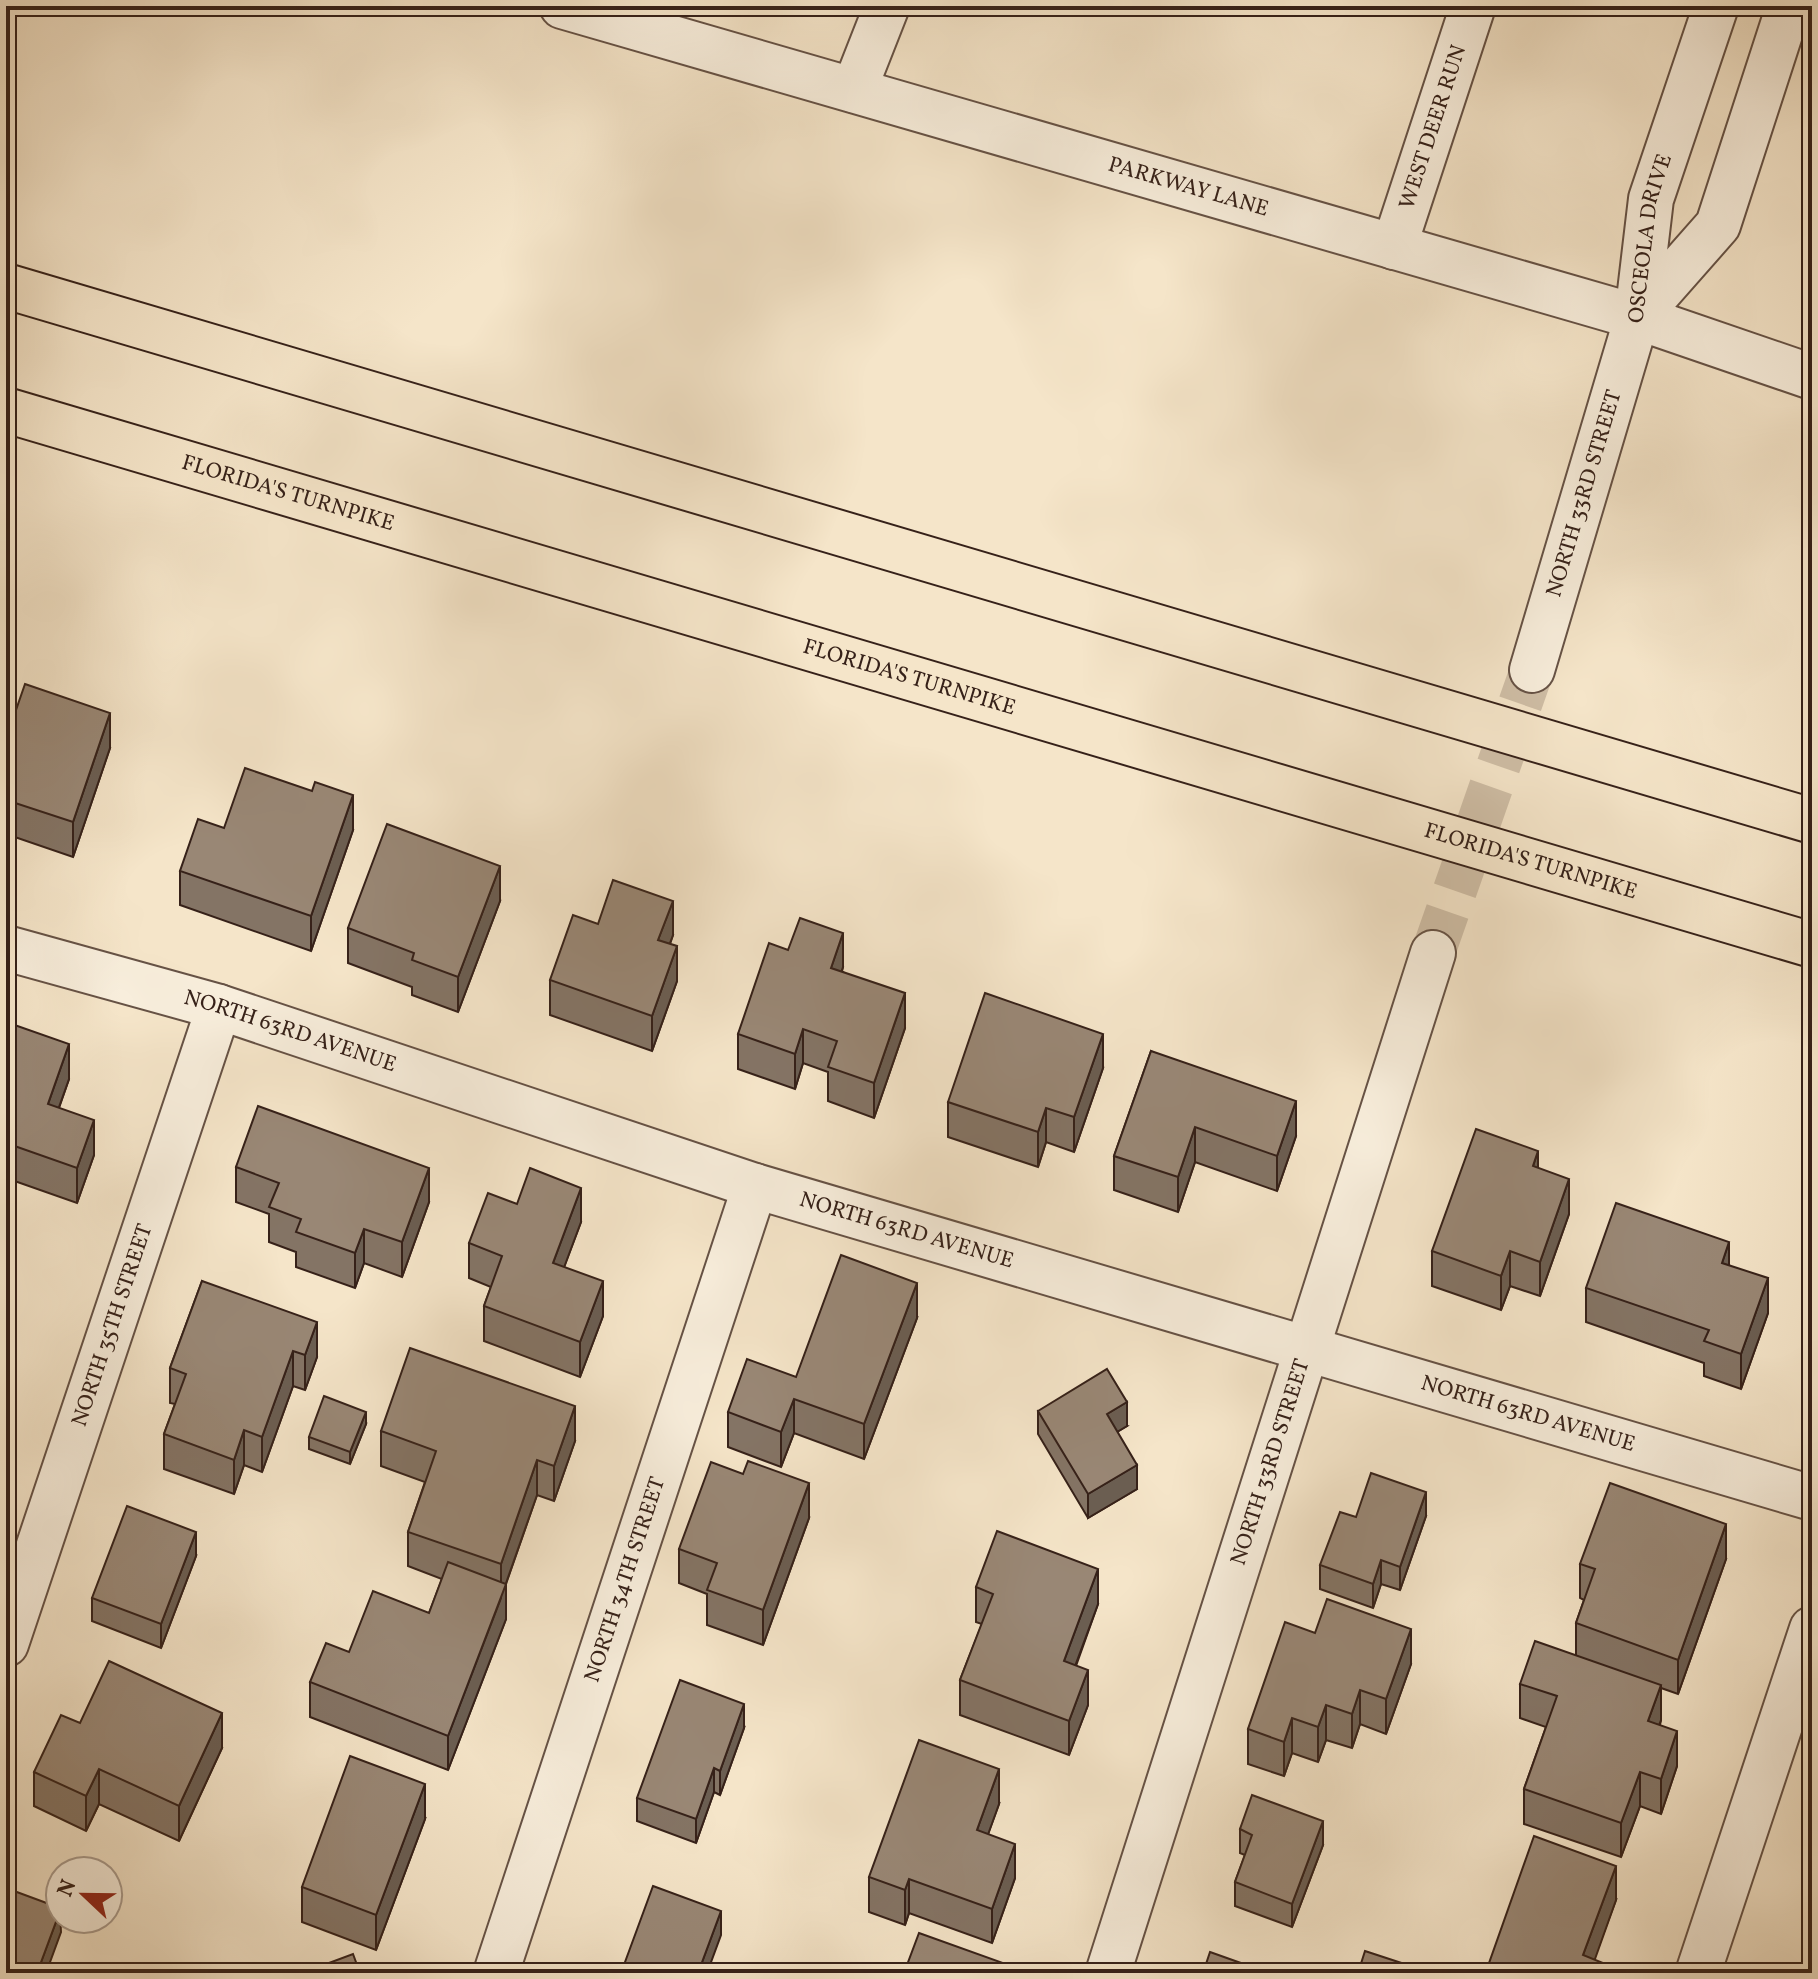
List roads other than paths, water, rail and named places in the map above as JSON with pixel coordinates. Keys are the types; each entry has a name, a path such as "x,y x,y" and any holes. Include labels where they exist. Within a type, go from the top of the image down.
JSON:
{"highway":[{"path":"6,286 1812,821"},
{"name":"FLORIDA'S TURNPIKE","path":"6,410 1812,945"}],"street":[{"name":"PARKWAY LANE","path":"562,6 1637,317 1812,377"},
{"path":"854,90 887,6"},
{"name":"WEST DEER RUN","path":"1394,247 1473,6"},
{"name":"OSCEOLA DRIVE","path":"1637,317 1651,199 1716,6"},
{"name":"OSCEOLA DRIVE","path":"1637,317 1718,225 1789,6"},
{"name":"NORTH 33RD STREET","path":"1532,670 1637,317"},
{"name":"NORTH 63RD AVENUE","path":"6,948 219,1007 755,1186 1812,1498"},
{"name":"NORTH 33RD STREET","path":"1108,1973 1433,953"},
{"name":"NORTH 35TH STREET","path":"6,1644 219,1007"},
{"name":"NORTH 34TH STREET","path":"496,1973 755,1186"},
{"path":"1698,1973 1812,1629"}],"tunnel":[{"path":"1433,953 1532,670"}]}
